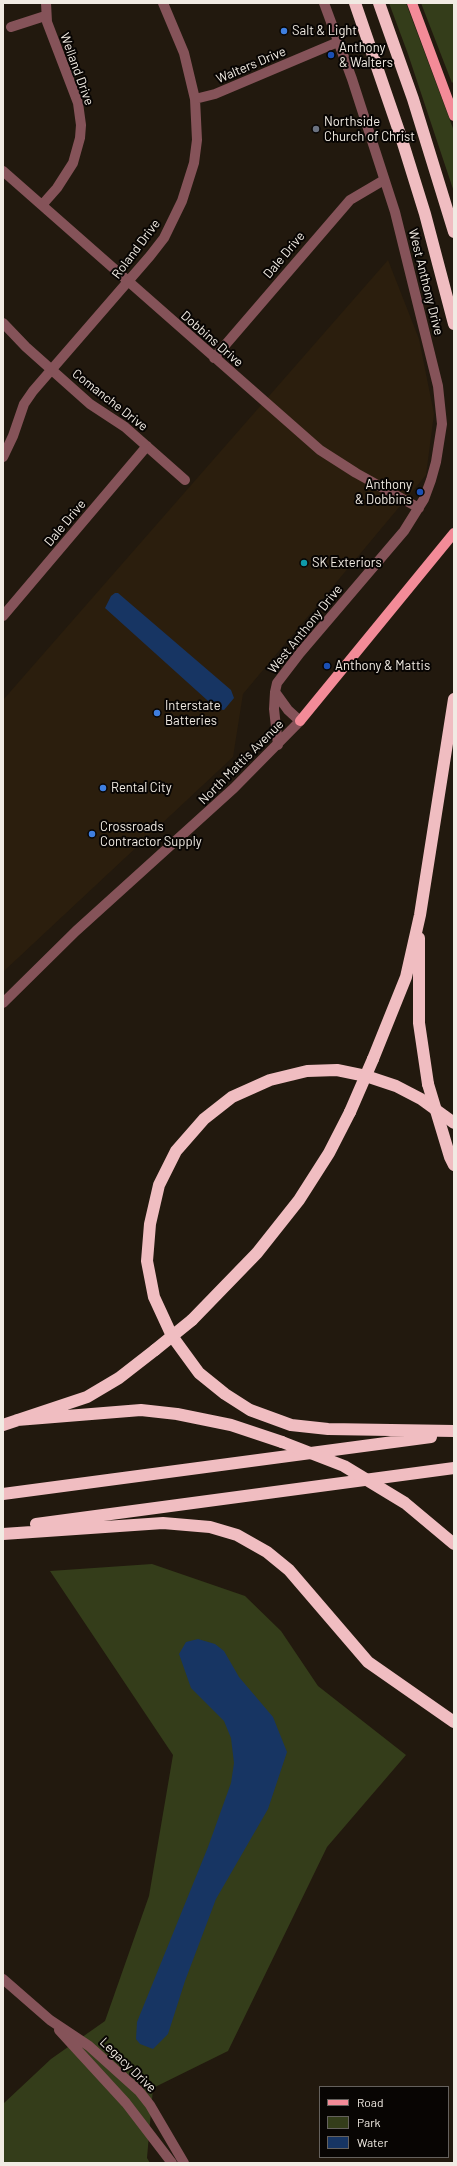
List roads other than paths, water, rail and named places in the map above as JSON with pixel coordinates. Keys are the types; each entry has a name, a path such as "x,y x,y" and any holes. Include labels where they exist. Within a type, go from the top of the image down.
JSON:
{"highway":[{"path":"355,3 402,140 425,214 454,324"},
{"path":"379,3 413,99 454,232"},
{"path":"3,1425 87,1397 119,1378 192,1320 257,1253 299,1200 329,1153 350,1112 406,977 420,915 454,699"},
{"path":"420,915 419,1023 428,1084 450,1157 454,1165"},
{"path":"454,1123 421,1099 396,1086 366,1076 337,1070 307,1071 270,1080 232,1097 204,1119 176,1151 159,1185 150,1224 147,1261 154,1297 172,1336 200,1373 225,1394 250,1410 291,1425 328,1429 454,1433"},
{"path":"18,1420 141,1410 177,1414 230,1425 282,1442 350,1470 405,1503 454,1544"},
{"path":"3,1494 454,1433"},
{"path":"3,1528 454,1468"},
{"path":"3,1534 163,1523 204,1526 237,1535 267,1552 289,1570 368,1662 454,1722"}],"main road":[{"path":"412,3 454,116"},
{"name":"North Mattis Avenue","path":"300,721 454,533"}],"street":[{"name":"Welland Drive","path":"42,205 58,188 73,163 80,138 81,125 78,103 45,16 46,3"},
{"name":"Roland Drive","path":"3,457 13,436 24,404 51,370 128,283 164,238 182,201 194,163 197,140 195,99 184,53 163,3"},
{"name":"West Anthony Drive","path":"278,745 274,709 277,683 284,672 404,531 419,508 427,491 436,462 442,424 438,386 427,336 395,212 324,3"},
{"path":"11,27 45,16"},
{"name":"Walters Drive","path":"195,99 215,94 338,42"},
{"name":"Dobbins Drive","path":"3,171 128,283 320,450 356,473 419,508"},
{"name":"Dale Drive","path":"214,358 339,212 359,193 384,180"},
{"name":"Comanche Drive","path":"3,323 13,335 90,404 125,427 185,480"},
{"name":"Dale Drive","path":"3,616 147,446"},
{"name":"West Anthony Drive","path":"275,692 288,710 300,721"},
{"name":"North Mattis Avenue","path":"3,1003 76,930 186,833 278,745 300,721"},
{"name":"Legacy Drive","path":"3,1979 50,2020 126,2103 172,2163"},
{"name":"Legacy Drive","path":"50,2020 89,2046 139,2091 150,2105 184,2163"}],"water":[{"path":"118,593 231,690 234,698 224,710 217,709 105,608 111,596"},
{"path":"198,1639 215,1644 224,1651 239,1677 273,1717 287,1752 268,1809 216,1899 185,1981 168,2034 153,2049 140,2044 136,2039 137,2022 208,1847 231,1783 234,1763 231,1738 224,1721 191,1688 179,1654 186,1642"}],"place":[{"name":"Salt & Light","path":"284,31"},
{"name":"Anthony & Walters","path":"331,55"},
{"name":"Northside Church of Christ","path":"316,129"},
{"name":"Anthony & Dobbins","path":"420,492"},
{"name":"SK Exteriors","path":"304,563"},
{"name":"Anthony & Mattis","path":"327,666"},
{"name":"Interstate Batteries","path":"157,713"},
{"name":"Rental City","path":"103,788"},
{"name":"Crossroads Contractor Supply","path":"92,834"}]}
